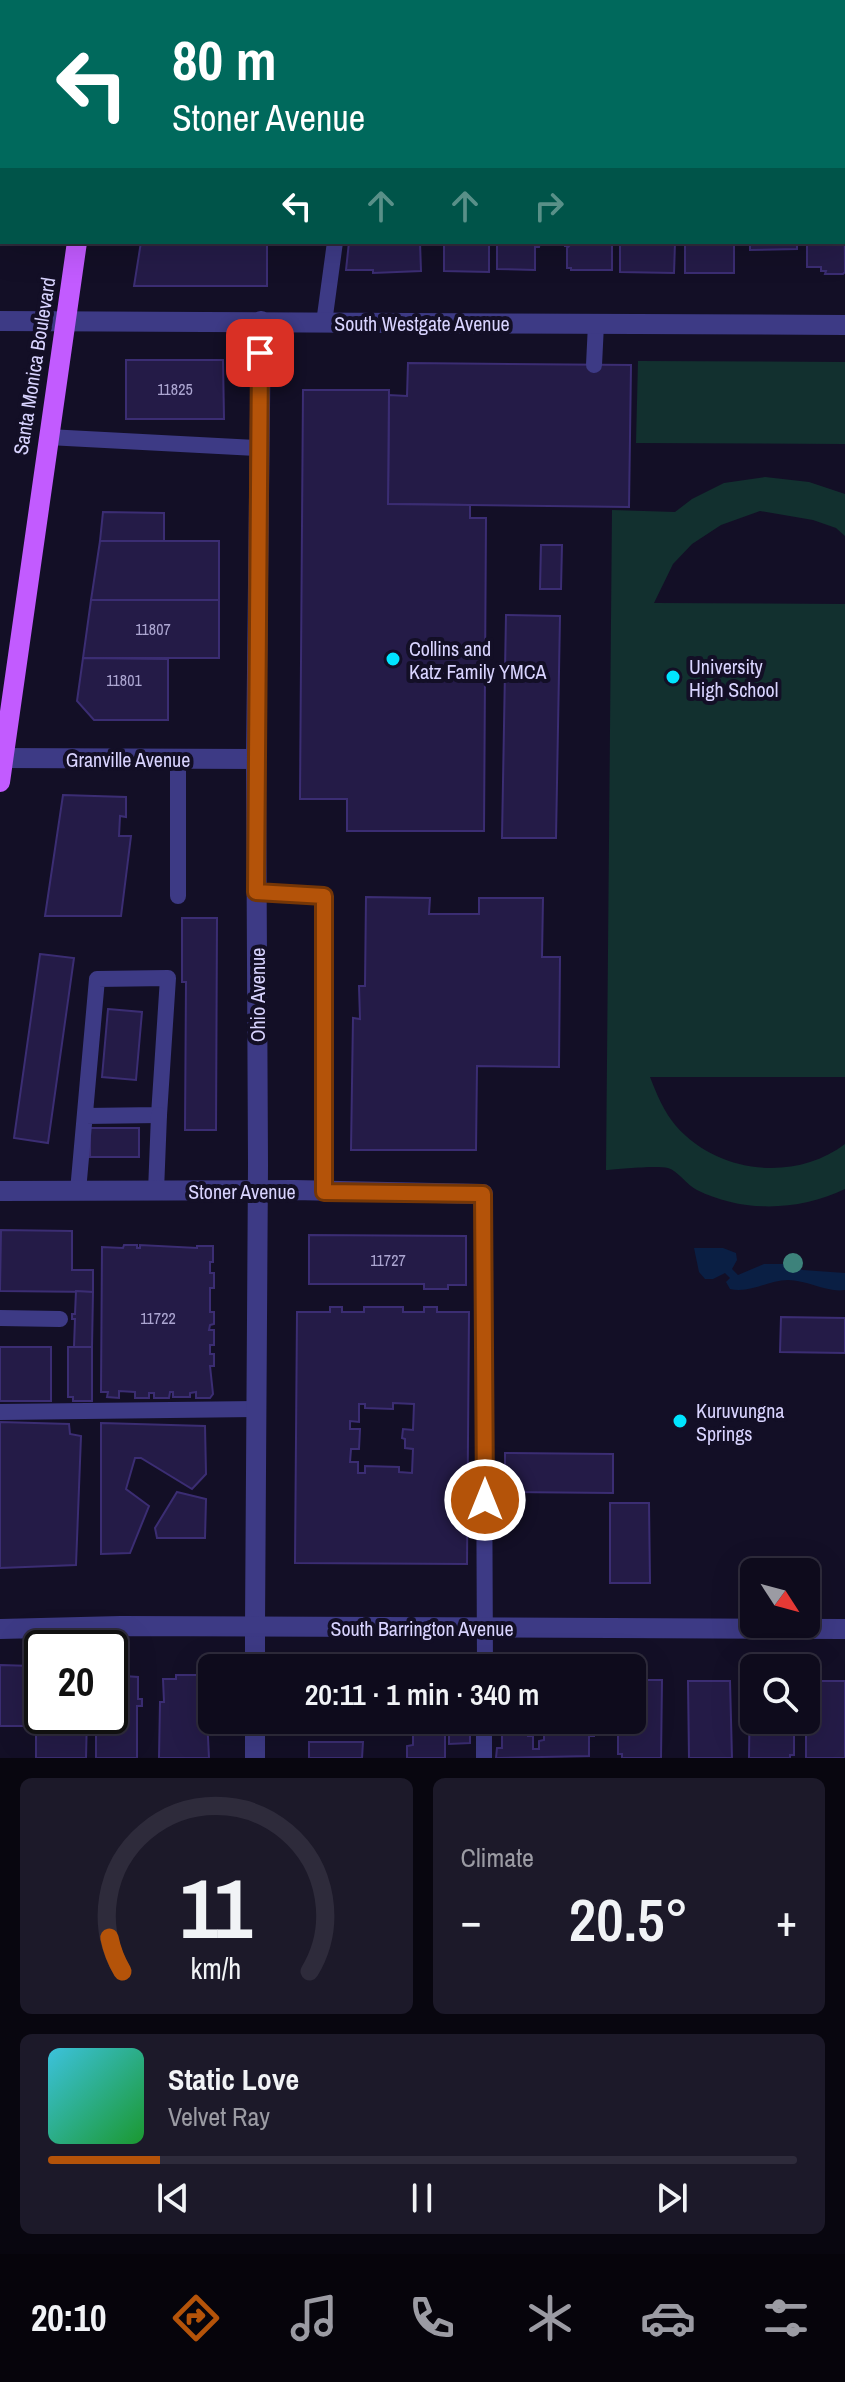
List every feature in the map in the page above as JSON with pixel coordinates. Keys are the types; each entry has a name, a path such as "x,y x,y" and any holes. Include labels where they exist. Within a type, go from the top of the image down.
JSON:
{"main road":[{"name":"Santa Monica Boulevard","path":"0,782 77,244"}],"street":[{"name":"South Westgate Avenue","path":"0,321 845,325"},
{"name":"Ohio Avenue","path":"255,1654 256,759 261,321"},
{"name":"Granville Avenue","path":"2,758 256,759"},
{"name":"Stoner Avenue","path":"0,1191 483,1194"},
{"name":"South Barrington Avenue","path":"0,1629 255,1626 845,1629"},
{"path":"255,1734 255,1758"}],"lane":[{"path":"324,323 335,244"},
{"path":"594,365 596,324"},
{"path":"48,437 258,448"},
{"path":"178,759 178,896"},
{"path":"256,892 324,896 324,1192"},
{"path":"78,1191 97,979 168,978 156,1191"},
{"path":"85,1116 159,1115"},
{"path":"483,1194 485,1654"},
{"path":"0,1318 60,1319"},
{"path":"0,1412 256,1409"},
{"path":"484,1734 484,1758"}],"green space":[{"path":"638,361 845,362 845,444 636,443"},
{"path":"765,477 809,482 845,494 845,536 836,528 813,520 760,511 721,525 692,544 673,564 654,603 845,604 845,1077 650,1077 664,1109 676,1126 693,1142 735,1163 781,1168 825,1156 845,1144 845,1189 809,1202 752,1206 733,1203 693,1188 668,1168 606,1170 612,510 675,512 692,499 724,483"}],"water":[{"path":"694,1248 723,1248 736,1253 737,1260 732,1269 738,1275 764,1264 786,1264 803,1270 845,1273 845,1290 788,1280 745,1290 730,1289 726,1282 730,1278 725,1273 705,1279 699,1272"}],"building":[{"path":"141,244 267,244 267,286 134,286"},
{"path":"349,244 420,244 421,271 373,273 373,270 346,270"},
{"path":"444,244 489,244 489,272 444,271"},
{"path":"497,244 540,244 535,247 535,270 497,269"},
{"path":"612,244 612,270 567,268 569,246 565,246"},
{"path":"620,244 675,244 674,273 620,272"},
{"path":"685,244 734,244 734,273 685,273"},
{"path":"750,244 797,244 797,249 750,250"},
{"path":"807,244 845,244 843,274 825,274 821,267 807,267"},
{"path":"126,360 223,360 224,419 126,419"},
{"path":"408,363 631,365 629,507 388,504 389,395 407,396"},
{"name":"Collins and Katz Family YMCA","path":"303,390 389,390 388,504 470,505 470,518 486,518 484,831 347,831 347,799 300,799"},
{"path":"103,512 164,513 164,541 100,541"},
{"path":"100,541 219,541 219,600 91,600"},
{"path":"541,545 562,545 561,589 540,589"},
{"path":"91,600 219,600 219,658 83,658"},
{"path":"506,615 560,616 556,838 502,838"},
{"path":"83,658 168,659 168,720 94,720 77,701"},
{"path":"63,795 126,797 126,817 120,816 119,836 131,836 121,916 45,916"},
{"path":"366,897 430,898 429,914 479,914 479,898 543,898 542,957 560,957 559,1067 477,1066 476,1150 351,1150 353,1018 360,1019 359,986 365,986"},
{"path":"182,918 217,918 216,1130 185,1130 186,982 182,982"},
{"path":"40,954 74,958 48,1143 14,1138"},
{"path":"108,1009 142,1012 136,1080 102,1077"},
{"path":"90,1128 139,1128 139,1157 90,1157"},
{"path":"1,1230 72,1231 72,1270 93,1270 93,1292 0,1291"},
{"path":"309,1235 466,1236 466,1285 424,1289 424,1284 309,1284"},
{"path":"124,1245 137,1245 137,1248 140,1245 213,1246 210,1273 214,1273 214,1288 210,1288 210,1312 214,1312 214,1324 210,1325 209,1330 214,1330 214,1345 210,1345 210,1354 214,1354 214,1366 210,1366 213,1394 210,1398 196,1398 196,1392 190,1393 190,1397 173,1397 173,1392 170,1392 169,1398 154,1398 154,1393 149,1393 149,1398 135,1398 135,1392 119,1391 119,1398 107,1397 108,1392 101,1392 102,1247 123,1248"},
{"path":"76,1291 93,1292 92,1347 74,1347 75,1319 72,1319 72,1314 75,1314"},
{"path":"330,1307 342,1307 342,1312 364,1312 364,1307 403,1307 403,1312 424,1312 424,1307 437,1307 437,1312 469,1312 467,1564 295,1563 297,1312 330,1312","holes":["393,1403 414,1404 413,1430 403,1429 402,1438 405,1439 405,1448 413,1449 412,1473 399,1472 399,1467 365,1466 365,1473 358,1473 358,1462 350,1462 351,1449 359,1449 360,1429 350,1429 350,1421 359,1422 359,1404 365,1404 365,1408 393,1409"]},
{"path":"781,1317 845,1318 845,1353 780,1352"},
{"path":"0,1347 51,1347 51,1401 0,1401"},
{"path":"68,1347 92,1347 92,1401 73,1401 73,1397 68,1397"},
{"path":"0,1422 69,1424 70,1434 81,1436 76,1565 0,1568"},
{"path":"101,1423 205,1426 206,1474 192,1489 141,1458 135,1458 126,1489 149,1506 130,1553 101,1554"},
{"path":"505,1453 613,1454 613,1493 505,1492"},
{"path":"177,1492 206,1499 205,1538 157,1538 155,1528"},
{"path":"610,1503 649,1503 650,1583 610,1583"},
{"path":"0,1665 24,1666 24,1726 0,1726"},
{"path":"176,1675 198,1675 198,1734 208,1734 209,1758 159,1758 163,1679 176,1679"},
{"path":"128,1676 138,1677 138,1699 142,1699 142,1706 137,1706 137,1758 96,1758 96,1734 128,1734"},
{"path":"646,1680 662,1680 661,1758 622,1758 622,1754 618,1754 618,1734 646,1734"},
{"path":"688,1681 730,1681 732,1758 689,1758"},
{"path":"820,1681 845,1681 845,1758 806,1758 806,1734 820,1734"},
{"path":"36,1734 87,1734 86,1758 36,1758"},
{"path":"449,1734 470,1734 470,1743 449,1744"},
{"path":"502,1734 533,1736 533,1749 539,1749 539,1741 544,1740 544,1734 594,1734 589,1736 589,1756 496,1758 497,1748 502,1748"},
{"path":"749,1734 794,1734 794,1755 790,1758 749,1758"},
{"path":"413,1735 445,1735 445,1758 407,1758 407,1746 413,1745"},
{"path":"309,1742 363,1742 362,1758 309,1758"}],"place":[{"name":"Collins and Katz Family YMCA","path":"393,659"},
{"name":"University High School","path":"673,677"},
{"name":"Kuruvungna Springs","path":"680,1421"}],"route":[{"path":"260,353 256,892 324,896 324,1192 483,1194 485,1500"}]}
